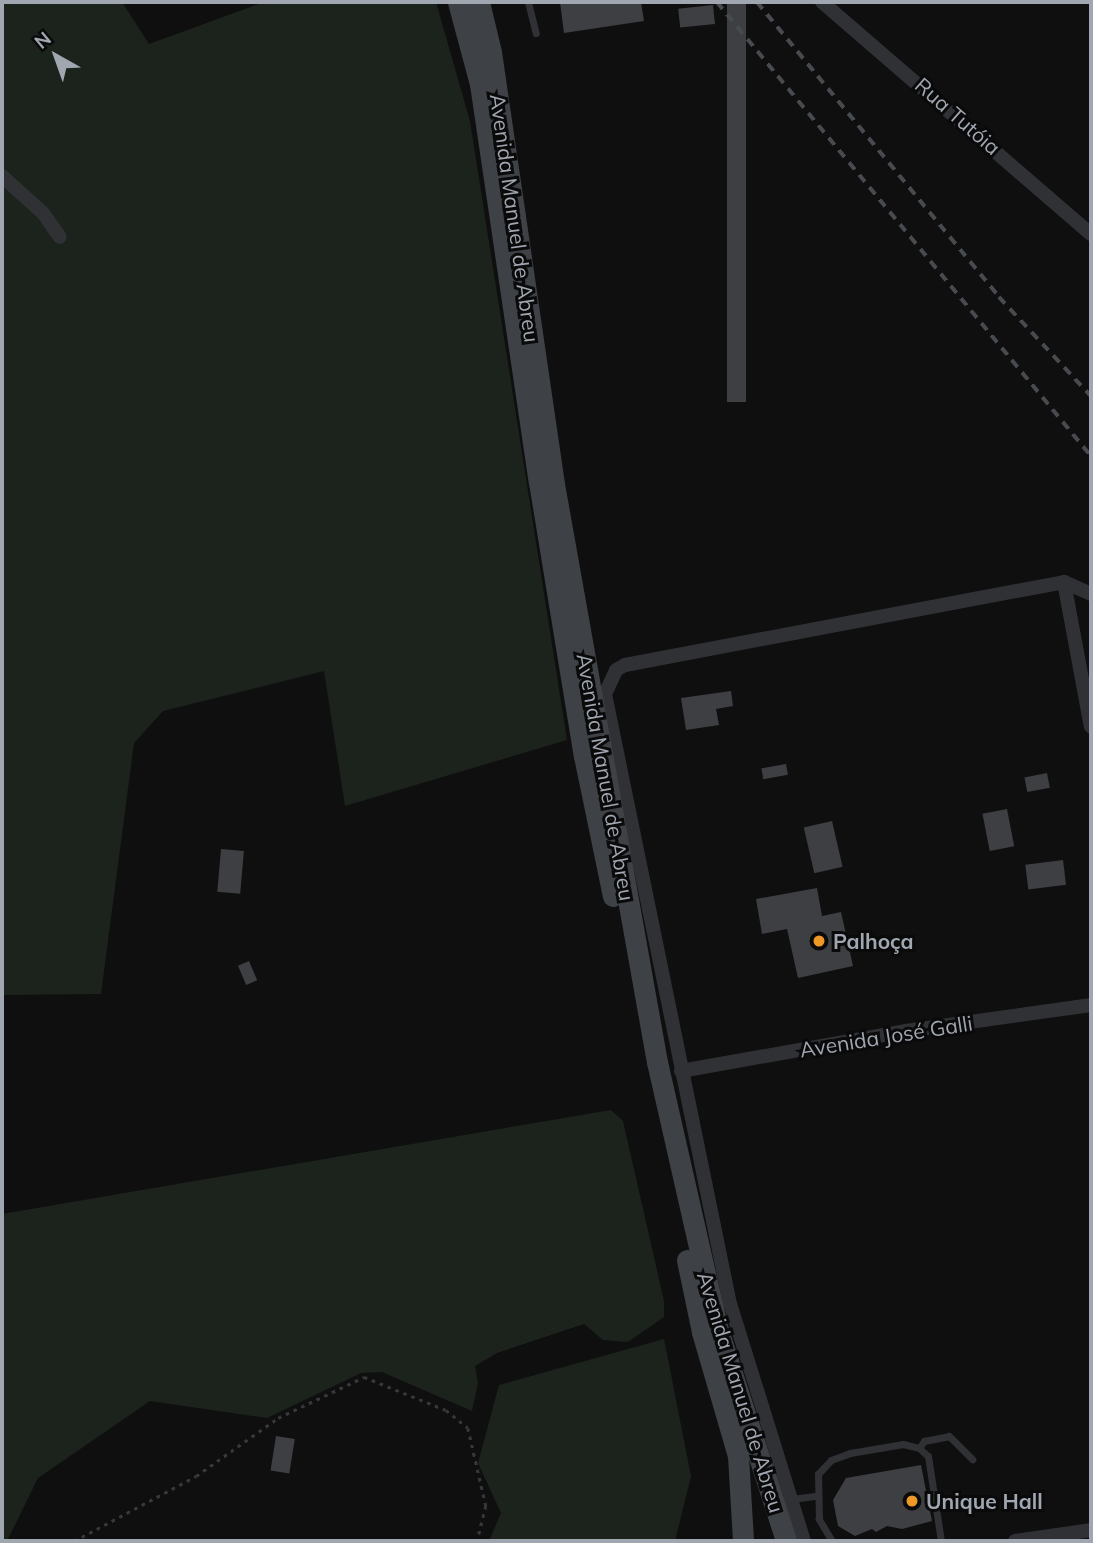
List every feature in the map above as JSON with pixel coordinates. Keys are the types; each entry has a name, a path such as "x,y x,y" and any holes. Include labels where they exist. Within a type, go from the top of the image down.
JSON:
{"main road":[{"name":"Avenida Manuel de Abreu","path":"458,2 480,85 584,756 702,1332 738,1456 743,1541"},
{"name":"Avenida Manuel de Abreu","path":"479,2 554,484 660,1075 718,1330 786,1541"}],"street":[{"name":"Rua Tutóia","path":"822,2 1091,234"},
{"path":"2,176 43,213 60,237"},
{"path":"1064,582 1091,727"},
{"path":"804,1541 730,1304 605,694 616,670 625,665 1064,582 1091,594"},
{"name":"Avenida José Galli","path":"681,1071 906,1031 1091,1005"},
{"path":"1015,1541 1091,1530"}],"lane":[{"path":"528,2 536,33"},
{"path":"919,1447 924,1441 948,1436 972,1459"},
{"path":"832,1541 819,1519 816,1479 831,1460 877,1447 919,1447"},
{"path":"919,1447 931,1468 941,1541"},
{"path":"791,1499 817,1496"}],"path":[{"path":"74,1541 196,1476 278,1418 364,1377 446,1410 468,1428 486,1506 477,1541"}],"shaded area":[{"path":"2,2 122,2 149,44 264,2 436,2 470,121 567,740 345,806 324,671 163,711 134,743 101,994 2,995"},
{"path":"611,1110 623,1121 664,1301 664,1317 628,1342 603,1340 584,1324 497,1353 475,1366 478,1383 472,1411 382,1372 361,1373 267,1418 150,1401 38,1478 7,1541 2,1541 2,1214"},
{"path":"664,1339 691,1476 675,1541 489,1541 501,1513 478,1463 499,1385"}],"building":[{"path":"560,2 641,2 644,21 564,33"},
{"path":"727,2 746,2 746,402 727,402"},
{"path":"713,5 715,24 680,28 678,9"},
{"path":"731,691 733,706 716,709 719,725 686,730 681,698"},
{"path":"786,764 788,775 763,779 761,768"},
{"path":"1047,773 1050,788 1027,792 1024,777"},
{"path":"1007,809 1014,846 990,851 982,814"},
{"path":"832,821 843,867 814,873 804,828"},
{"path":"221,849 244,851 240,894 217,892"},
{"path":"1063,860 1066,885 1028,889 1025,865"},
{"name":"Palhoça","path":"817,888 822,916 841,912 853,966 798,978 787,929 762,934 756,899"},
{"path":"249,961 257,980 246,985 238,966"},
{"path":"276,1436 295,1439 289,1474 271,1471"},
{"path":"921,1465 932,1521 902,1529 887,1526 876,1532 872,1529 855,1536 838,1526 833,1500 846,1478"}],"railway":[{"path":"717,2 1091,456"},
{"path":"757,2 999,297 1091,396"}],"place":[{"name":"Palhoça","path":"819,941"},
{"name":"Unique Hall","path":"912,1501"}]}
